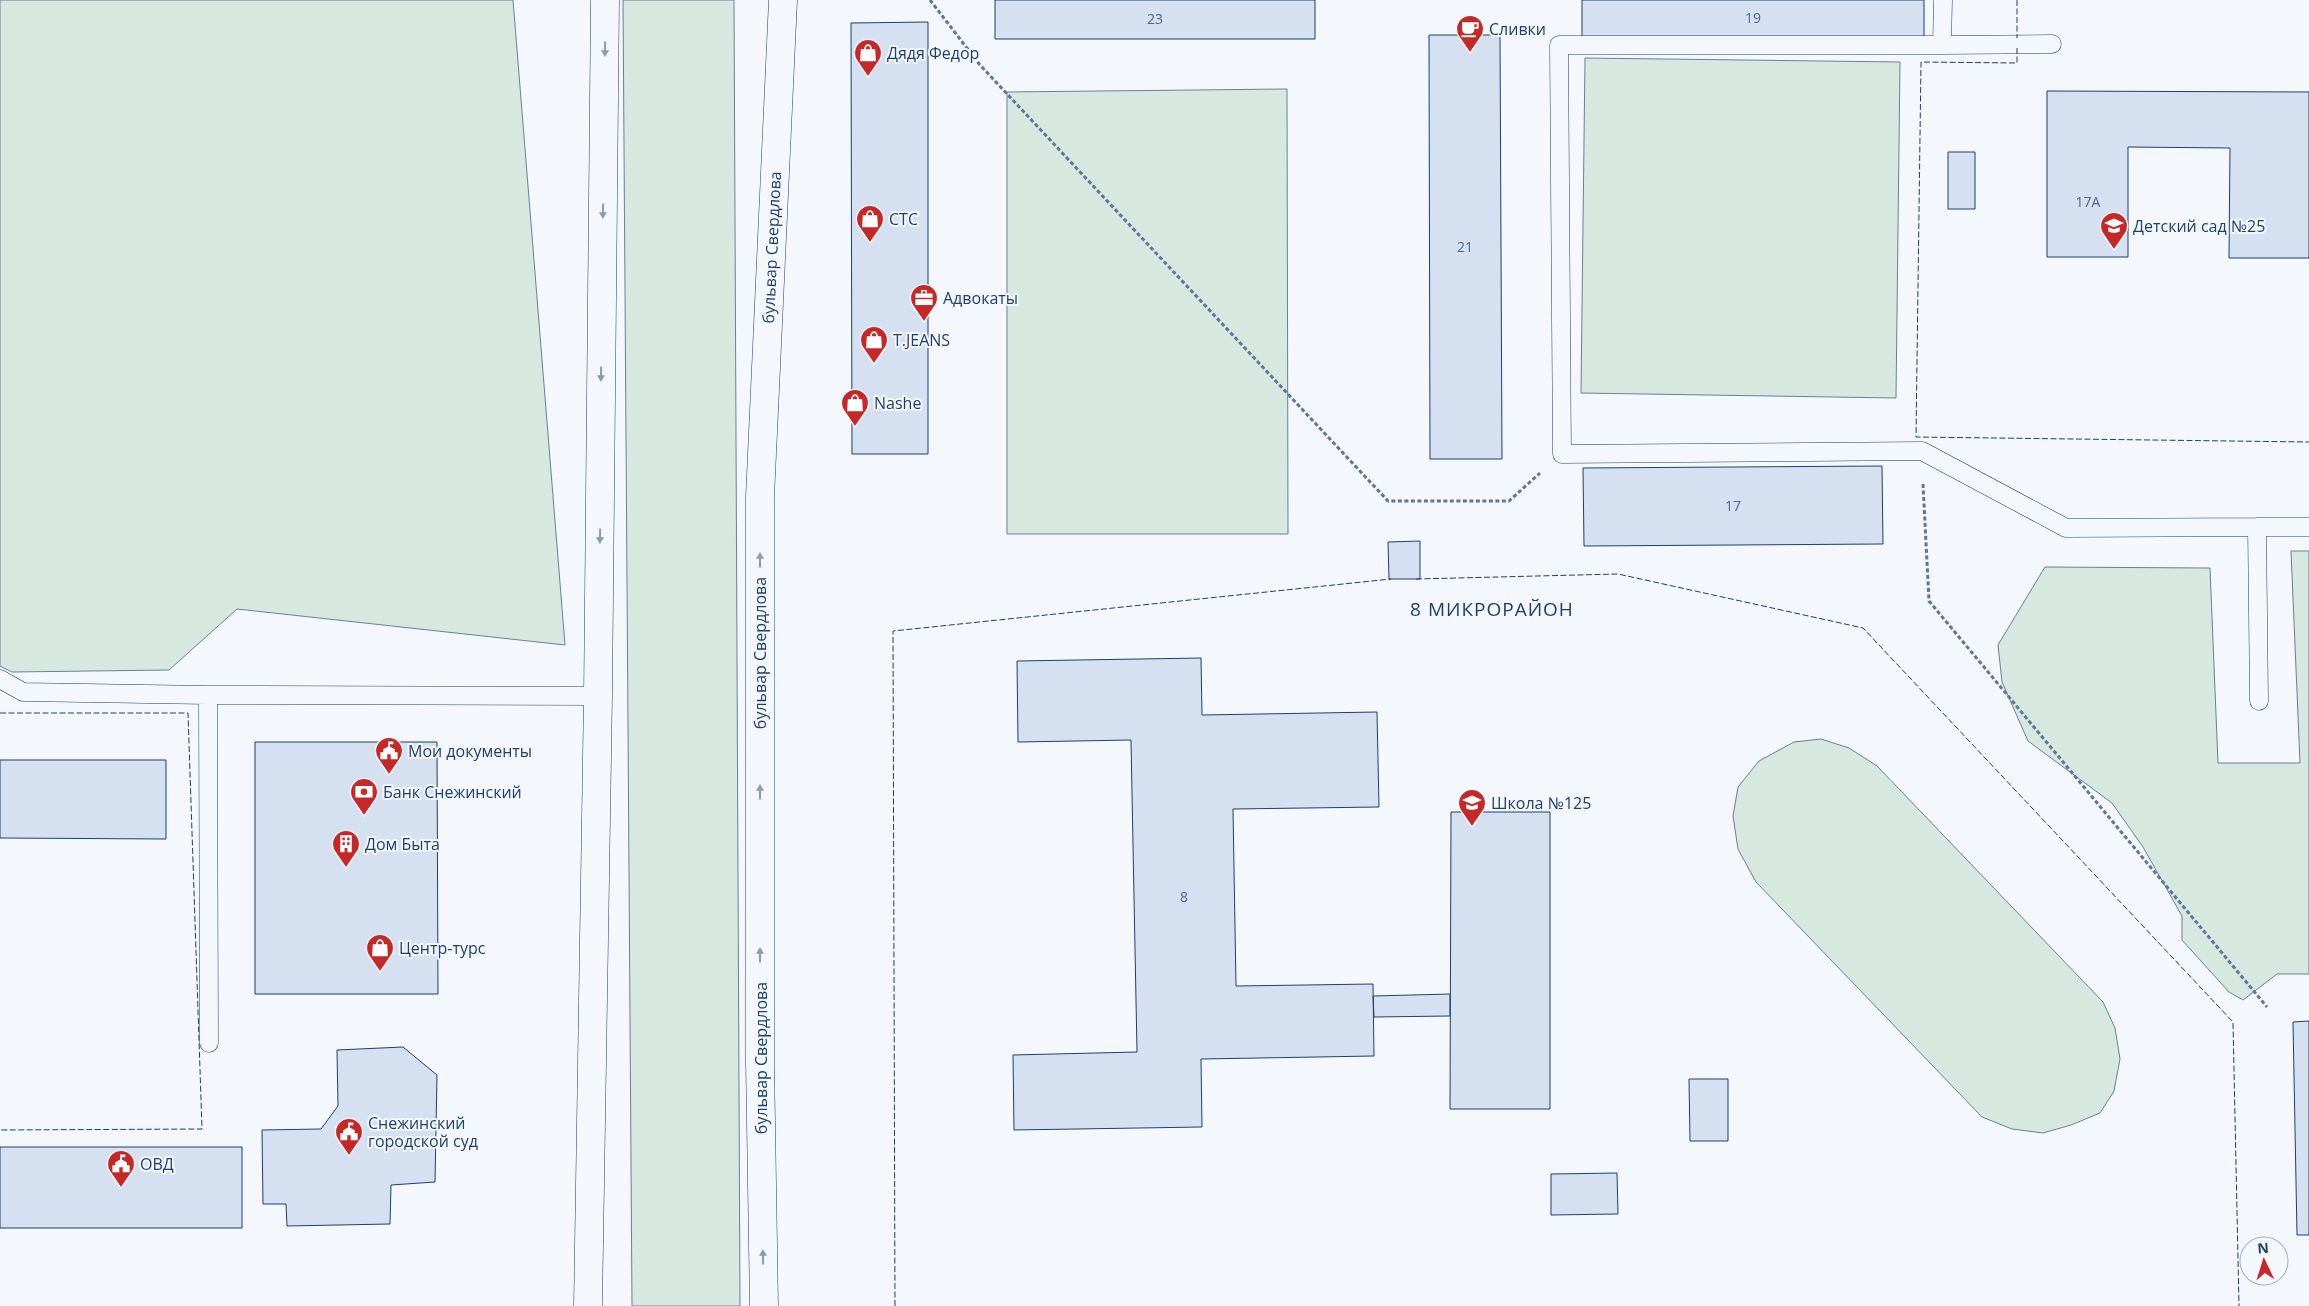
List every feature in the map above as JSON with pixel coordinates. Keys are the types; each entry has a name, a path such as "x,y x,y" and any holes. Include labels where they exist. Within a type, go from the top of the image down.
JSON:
{"street":[{"path":"588,1306 598,696 605,0"},
{"name":"бульвар Свердлова","path":"764,1306 760,1062 760,497 783,0"}],"lane":[{"path":"1942,45 1943,0"},
{"path":"2052,44 1559,45 1562,454 1922,451 2066,528 2309,527"},
{"path":"2257,528 2259,702"},
{"path":"0,679 23,692 208,695 598,696"},
{"path":"208,695 209,1043"}],"path":[{"path":"930,0 980,65 1388,501 1508,501 1562,454"},
{"path":"1922,451 1929,601 2267,1007"}],"shaded area":[{"path":"0,0 513,0 565,645 237,609 169,670 12,672 0,666"},
{"path":"623,0 734,0 740,1306 632,1306"},
{"path":"1585,58 1900,62 1896,398 1581,393"},
{"path":"1287,89 1288,534 1007,534 1007,92"},
{"path":"2291,551 2309,551 2309,974 2277,974 2243,1000 2229,992 2182,940 2182,916 2143,847 2112,803 2028,741 2002,682 1998,645 2045,567 2210,568 2218,763 2300,763"},
{"path":"1821,739 1849,748 1877,766 2103,1002 2115,1028 2120,1059 2114,1091 2100,1113 2071,1125 2043,1133 2012,1129 1982,1117 1756,882 1738,849 1733,816 1738,787 1759,761 1794,742"}],"building":[{"path":"995,0 1315,0 1315,39 995,39"},
{"path":"1582,0 1924,0 1924,37 1582,37"},
{"path":"928,22 928,454 852,454 851,23"},
{"path":"1429,35 1500,35 1502,459 1430,459"},
{"path":"2047,91 2309,92 2309,258 2229,258 2230,148 2128,147 2128,257 2047,257"},
{"path":"1948,152 1975,152 1975,209 1948,209"},
{"path":"1882,466 1883,544 1584,546 1583,468"},
{"path":"1420,541 1420,579 1389,579 1388,542"},
{"path":"1201,658 1202,715 1377,712 1379,807 1233,809 1236,986 1373,984 1374,1056 1201,1059 1202,1127 1014,1130 1013,1055 1137,1052 1131,740 1018,742 1017,661"},
{"name":"Дом Быта","path":"255,742 437,742 438,994 255,994"},
{"path":"0,760 166,760 166,839 0,838"},
{"path":"1451,812 1550,812 1550,1109 1450,1109"},
{"path":"1450,994 1450,1016 1374,1017 1373,996"},
{"path":"2309,1021 2309,1235 2297,1235 2293,1022"},
{"name":"Снежинский городской суд","path":"403,1047 437,1075 435,1182 391,1185 390,1224 287,1226 286,1204 263,1204 262,1130 321,1129 338,1106 337,1050"},
{"path":"1689,1079 1728,1079 1728,1141 1690,1141"},
{"name":"ОВД","path":"0,1147 242,1147 242,1228 0,1228"},
{"path":"1617,1173 1618,1214 1551,1215 1551,1174"}],"fence":[{"path":"2017,0 2017,38"},
{"path":"2017,48 2017,63 1921,62 1916,437 2309,442"},
{"path":"1416,579 1618,574 1863,628 2233,1022 2239,1306"},
{"path":"895,1306 893,631 1391,579"},
{"path":"0,713 188,713 202,1129 0,1130"}],"place":[{"name":"Сливки","path":"1470,53"},
{"name":"Дядя Федор","path":"868,77"},
{"name":"СТС","path":"870,243"},
{"name":"Детский сад №25","path":"2114,250"},
{"name":"Адвокаты","path":"924,322"},
{"name":"T.JEANS","path":"874,364"},
{"name":"Nashe","path":"855,427"},
{"name":"Мои документы","path":"389,775"},
{"name":"Банк Снежинский","path":"364,816"},
{"name":"Школа №125","path":"1472,827"},
{"name":"Дом Быта","path":"346,868"},
{"name":"Центр-турс","path":"380,972"},
{"name":"Снежинский городской суд","path":"349,1156"},
{"name":"ОВД","path":"121,1188"}],"district":[{"name":"8 МИКРОРАЙОН","path":"1492,609"}]}
